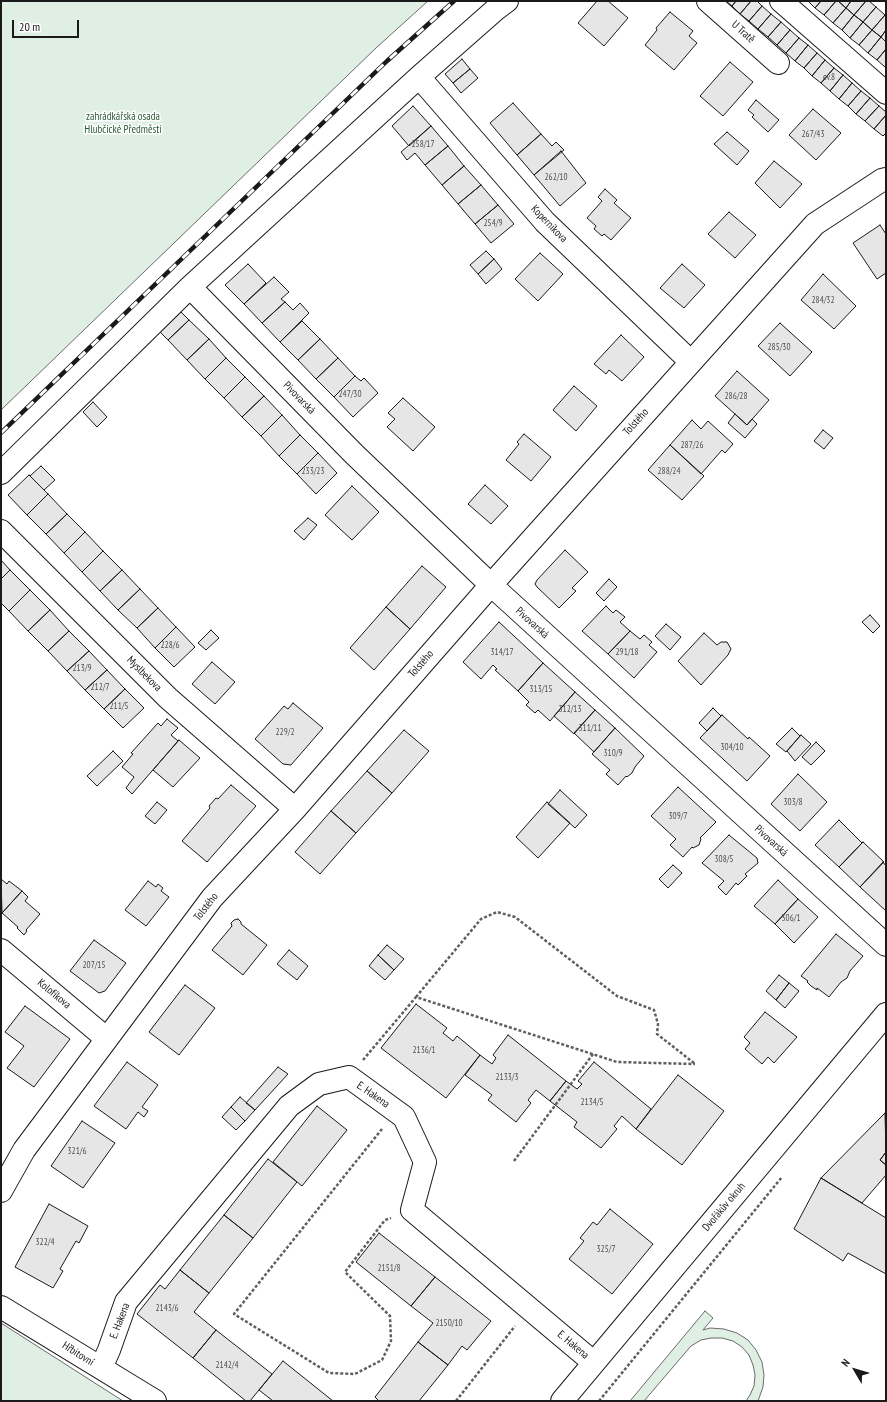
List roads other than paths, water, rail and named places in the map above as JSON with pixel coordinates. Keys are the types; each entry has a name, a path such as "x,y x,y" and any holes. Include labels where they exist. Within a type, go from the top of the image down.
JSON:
{"street":[{"path":"1,473 190,287 419,77 507,1"},
{"name":"U Tratě","path":"708,1 778,63"},
{"path":"781,1 886,92"},
{"name":"Koperníkova","path":"419,77 545,222 690,361"},
{"name":"Tolstého","path":"1,1191 24,1150 212,898 295,808 690,361 815,224 882,180 886,179"},
{"name":"Pivovarská","path":"190,287 354,454 491,585 886,945"},
{"name":"Myslbekova","path":"1,531 168,698 295,808"},
{"name":"Kolofíkova","path":"1,950 107,1039"},
{"name":"Dvořákův okruh","path":"562,1401 593,1362 886,1014"},
{"name":"E. Hakena","path":"101,1368 126,1302 290,1106 319,1084 349,1077 404,1117 425,1162 412,1210 593,1362"},
{"name":"Hřbitovní","path":"1,1307 155,1401"}],"railway":[{"path":"1,433 387,61 454,1"}],"park label":[{"name":"zahrádkářská osada Hlubčické Předměstí","path":"123,123"}]}
